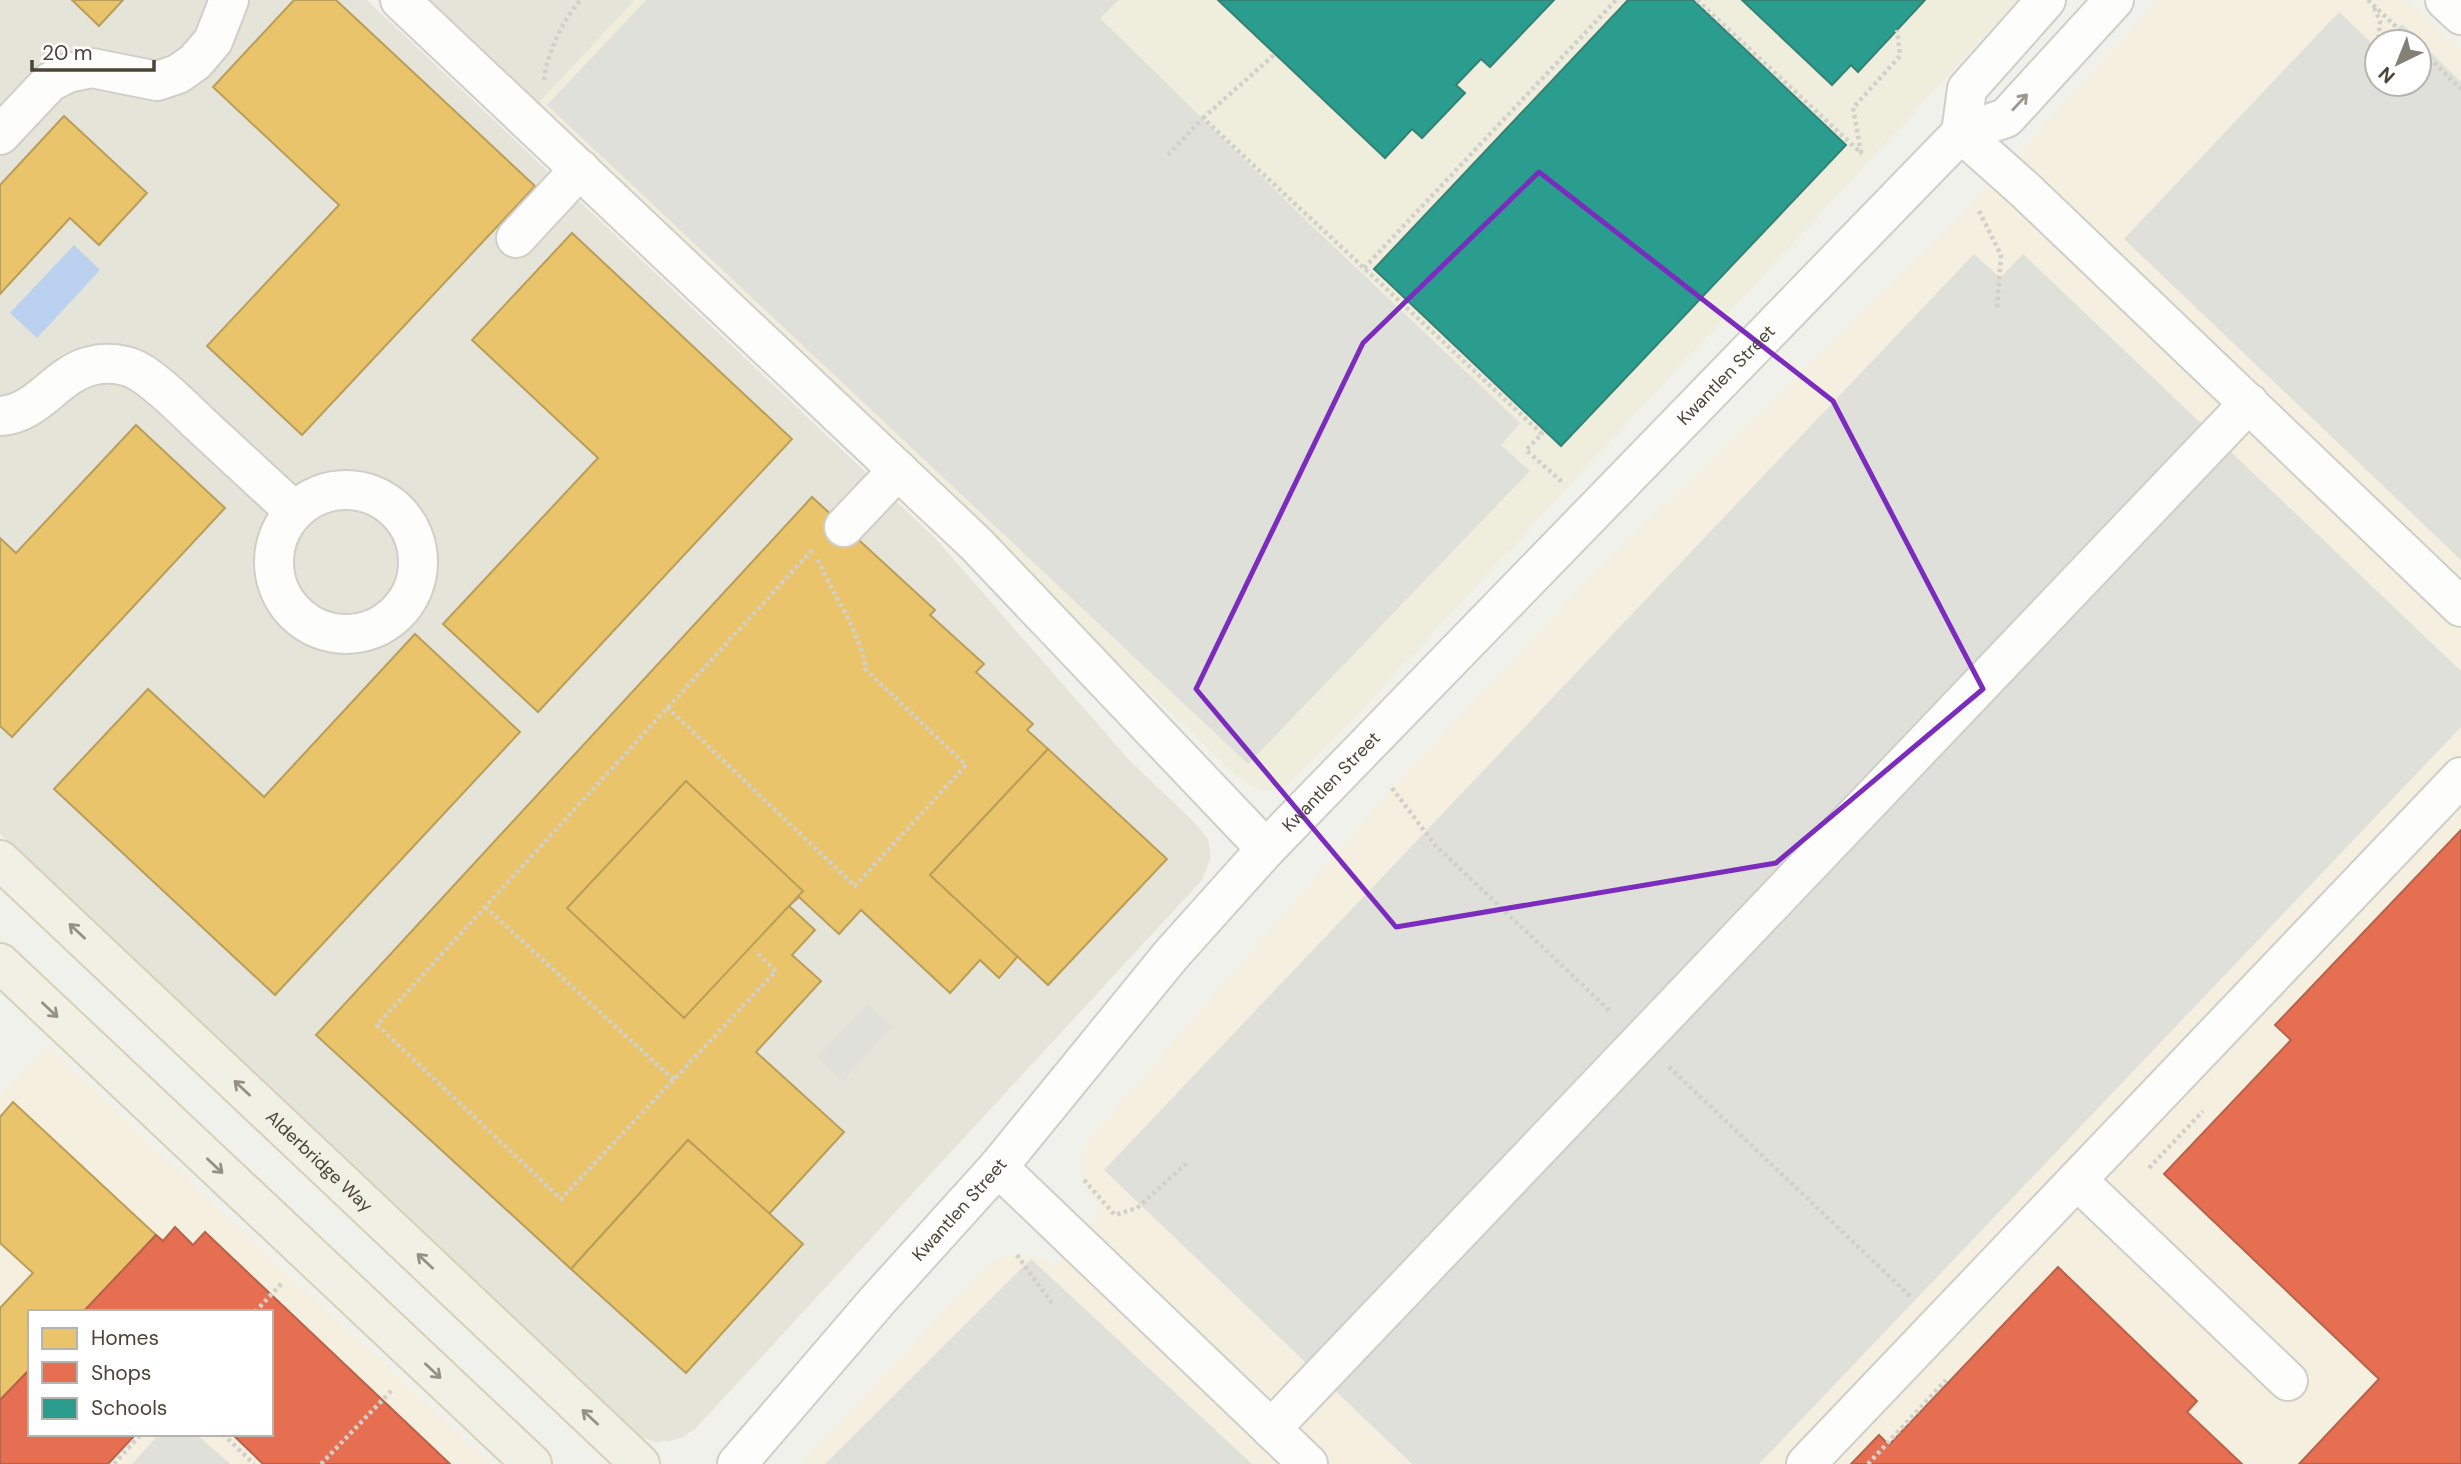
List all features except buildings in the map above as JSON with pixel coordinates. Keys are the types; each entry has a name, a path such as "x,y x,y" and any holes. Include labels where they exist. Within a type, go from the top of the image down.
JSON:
{"main road":[{"name":"Alderbridge Way","path":"0,860 640,1464"},
{"path":"0,963 532,1464"}],"street":[{"path":"0,135 50,82 68,73 92,68 157,81 178,74 195,62 213,41 229,0"},
{"path":"401,0 976,544 1266,849"},
{"path":"2046,0 1967,89 1961,133 2024,189 2461,607"},
{"name":"Kwantlen Street","path":"737,1464 877,1301 999,1167 1171,955 1266,849 1961,133 2006,118 2114,0"},
{"path":"2445,0 2461,15"},
{"path":"516,238 580,169"},
{"path":"0,416 25,409 50,392 72,372 91,365 115,363 142,373 294,511"},
{"path":"1271,1429 2249,403"},
{"path":"845,527 898,470"},
{"path":"1806,1464 2461,777"},
{"path":"999,1167 1308,1464"},
{"path":"2077,1180 2288,1381"}],"path":[{"path":"544,82 545,68 557,38 574,7 581,0"},
{"path":"1364,268 1616,0"},
{"path":"1697,0 1862,154 1853,108 1900,56 1897,30"},
{"path":"2370,2 2397,28"},
{"path":"2370,2 2380,21 2379,28"},
{"path":"1168,155 1203,118 1275,54"},
{"path":"2433,62 2461,89"},
{"path":"1203,118 1542,434 1527,450 1562,482"},
{"path":"1979,211 2001,255 1997,308"},
{"path":"667,707 855,886 966,765 866,670 864,652 813,548 667,707 377,1024 561,1199 776,971 758,954"},
{"path":"485,906 674,1080"},
{"path":"1084,1180 1115,1215 1137,1208 1188,1163"},
{"path":"1017,1255 1053,1305"},
{"path":"257,1310 284,1281"},
{"path":"1868,1464 1952,1374"},
{"path":"321,1464 396,1387"},
{"path":"114,1464 139,1436"},
{"path":"225,1436 254,1464"}],"highlighted area":[{"path":"1539,172 1833,401 1983,689 1776,863 1396,927 1196,689 1363,343"}],"shaded area":[{"path":"0,0 367,0 935,538 1130,761 1194,822 1208,839 1211,857 1202,880 695,1429 683,1437 656,1442 639,1437 622,1425 0,834"},
{"path":"420,0 635,0 534,108"},
{"path":"635,0 2018,0 1338,736 1286,786 1264,791 1241,780 534,108"},
{"path":"646,0 1119,0 1100,18 1313,227 1520,423 1501,445 1530,471 1248,764 547,105"},
{"path":"2158,0 2407,0 2461,50 2461,1464 800,1464 983,1269 1006,1256 1017,1255 1030,1255 1056,1266 1102,1209 1084,1180 1082,1166 1089,1139 1392,788 1586,581 1958,218"},
{"path":"2339,12 2363,35 2363,98 2433,98 2433,54 2461,82 2461,560 2124,239"},
{"path":"1974,254 2000,278 2023,254 2461,671 2461,727 1759,1464 1412,1464 1104,1170"},
{"path":"867,1005 892,1027 843,1081 818,1057"},
{"path":"47,1045 491,1464 0,1464 0,1096"},
{"path":"1031,1259 1252,1464 825,1464"},
{"path":"157,1436 198,1436 230,1464 132,1464"}],"water":[{"path":"74,245 100,270 37,338 10,313"}]}
